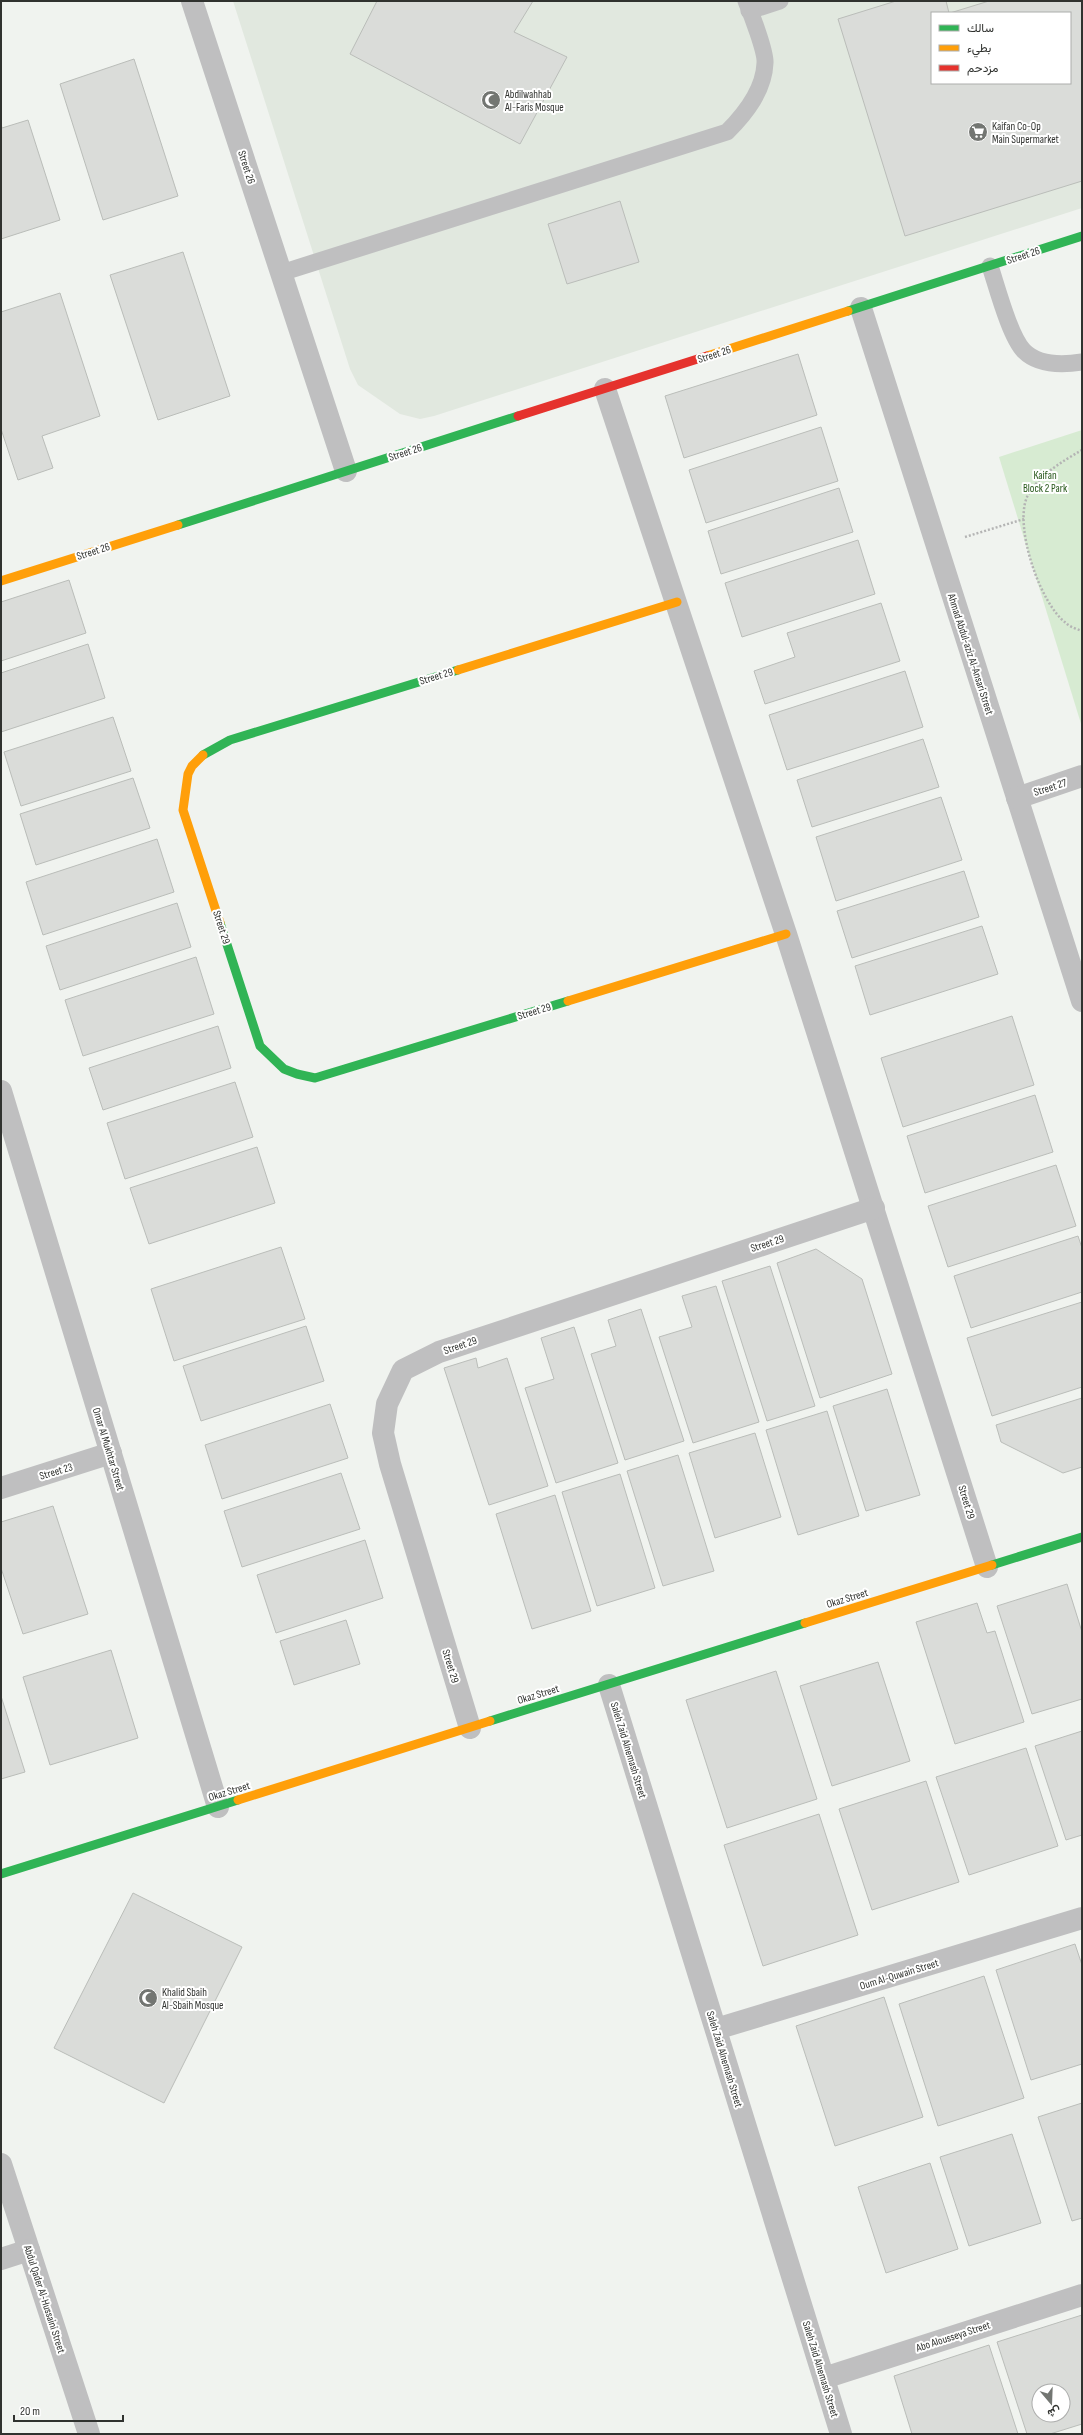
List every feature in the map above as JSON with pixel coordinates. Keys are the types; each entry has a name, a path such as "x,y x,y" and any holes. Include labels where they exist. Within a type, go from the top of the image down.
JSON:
{"street":[{"name":"Street 26","path":"192,1 346,471"},
{"name":"Street 26","path":"1,580 861,308 1082,236"},
{"name":"Ahmad Abdul-aziz Al-Ansari Street","path":"861,308 1082,1001"},
{"name":"Street 29","path":"605,389 786,934 987,1567"},
{"name":"Street 29","path":"677,602 230,740 210,749 192,764 184,782 183,810 260,1046 278,1067 295,1075 315,1078 786,934"},
{"name":"Street 27","path":"1017,798 1082,776"},
{"name":"Omar Al Mukhtar Street","path":"1,1091 5,1119 111,1453 218,1807"},
{"name":"Street 29","path":"470,1728 390,1464 383,1433 387,1404 403,1370 439,1352 874,1208"},
{"name":"Street 23","path":"1,1488 111,1453"},
{"name":"Okaz Street","path":"1,1874 1082,1537"},
{"name":"Saleh Zaid Alnemash Street","path":"609,1685 841,2434"},
{"name":"Oum Al-Quwain Street","path":"716,2029 1082,1918"},
{"name":"Abdul Qader Al-Hussaini Street","path":"1,2164 89,2434"},
{"path":"1,2259 29,2250"},
{"name":"Abo Alousseya Street","path":"824,2378 1082,2294"}],"lane":[{"path":"281,273 728,132 746,113 760,86 765,62 748,6 780,1"},
{"path":"990,266 1011,326 1024,351 1039,361 1065,365 1082,362"}],"path":[{"path":"1082,450 1058,465 1040,481 1028,497 1024,519 1026,539 1033,568 1050,605 1066,623 1082,631"},
{"path":"937,546 1024,519"}],"shaded area":[{"path":"233,1 1082,1 1082,208 434,416 420,419 400,414 358,385 350,369"}],"green space":[{"name":"Kaifan Block 2 Park","path":"1082,430 1082,727 999,457"}],"building":[{"name":"Abdilwahhab Al-Faris Mosque","path":"377,1 533,1 514,32 567,57 520,144 350,54"},
{"name":"Kaifan Co-Op Main Supermarket","path":"896,1 946,1 949,12 931,12 931,84 1071,84 1071,12 953,12 989,1 1082,1 1082,181 905,236 838,19"},
{"path":"134,59 178,196 103,220 60,84"},
{"path":"28,120 60,220 1,239 1,124 2,128"},
{"path":"620,201 639,262 567,284 548,224"},
{"path":"183,252 230,396 158,420 110,275"},
{"path":"60,293 100,416 42,436 53,468 18,480 1,429 1,312"},
{"path":"798,354 817,415 684,458 665,396"},
{"path":"821,427 838,481 706,523 689,470"},
{"path":"839,488 853,532 721,574 708,531"},
{"path":"858,540 875,594 742,637 725,583"},
{"path":"69,580 86,633 1,661 1,602"},
{"path":"881,603 900,661 765,704 754,671 795,657 787,633"},
{"path":"88,644 105,698 1,732 1,673"},
{"path":"905,671 923,727 787,770 769,715"},
{"path":"113,717 131,771 21,806 4,752"},
{"path":"923,739 939,787 812,827 797,780"},
{"path":"133,778 150,828 36,865 20,814"},
{"path":"941,797 962,860 836,901 816,837"},
{"path":"157,839 174,892 43,935 26,882"},
{"path":"964,871 979,917 852,958 837,911"},
{"path":"177,903 191,947 60,990 46,946"},
{"path":"982,926 998,974 870,1015 855,966"},
{"path":"196,957 214,1014 83,1056 65,1000"},
{"path":"1012,1016 1034,1085 903,1127 881,1058"},
{"path":"218,1026 231,1068 103,1110 89,1068"},
{"path":"235,1082 253,1137 125,1179 107,1123"},
{"path":"1035,1095 1053,1152 925,1193 907,1136"},
{"path":"257,1147 275,1203 149,1244 130,1188"},
{"path":"1056,1165 1076,1226 948,1267 928,1206"},
{"path":"1078,1236 1082,1248 1082,1292 971,1328 954,1276"},
{"path":"281,1247 305,1319 174,1361 151,1289"},
{"path":"816,1249 862,1279 892,1374 820,1398 777,1263"},
{"path":"770,1266 815,1406 767,1421 722,1281"},
{"path":"716,1286 759,1422 693,1443 659,1337 692,1327 682,1296"},
{"path":"1082,1302 1082,1387 992,1416 967,1338"},
{"path":"641,1309 684,1441 625,1460 591,1354 616,1346 608,1320"},
{"path":"306,1326 324,1381 201,1421 183,1366"},
{"path":"574,1327 618,1463 556,1483 525,1388 554,1379 541,1338"},
{"path":"476,1358 478,1368 507,1358 548,1486 489,1505 444,1368"},
{"path":"887,1389 920,1495 866,1511 833,1406"},
{"path":"1082,1398 1082,1467 1063,1473 1001,1442 996,1425"},
{"path":"330,1404 348,1458 222,1499 205,1445"},
{"path":"827,1411 859,1516 798,1535 766,1430"},
{"path":"755,1433 781,1517 715,1538 689,1453"},
{"path":"678,1455 714,1571 663,1586 627,1471"},
{"path":"341,1473 360,1529 242,1567 224,1511"},
{"path":"620,1474 655,1588 597,1606 562,1492"},
{"path":"555,1495 591,1611 532,1629 496,1514"},
{"path":"53,1506 88,1614 23,1634 1,1568 1,1522"},
{"path":"365,1540 383,1598 276,1633 257,1575"},
{"path":"1067,1584 1082,1632 1082,1699 1032,1714 997,1606"},
{"path":"977,1603 987,1633 995,1631 1024,1722 955,1744 916,1622"},
{"path":"346,1620 360,1664 294,1685 280,1641"},
{"path":"111,1650 138,1738 50,1765 23,1677"},
{"path":"878,1662 910,1761 832,1786 800,1686"},
{"path":"776,1671 817,1799 727,1828 686,1700"},
{"path":"1,1696 25,1772 1,1779"},
{"path":"1082,1731 1082,1835 1066,1840 1035,1746"},
{"path":"1026,1748 1058,1846 969,1875 936,1777"},
{"path":"926,1781 959,1882 872,1910 839,1809"},
{"path":"819,1814 858,1935 763,1966 724,1845"},
{"name":"Khalid Sbaih Al-Sbaih Mosque","path":"133,1893 242,1947 164,2103 54,2048"},
{"path":"1075,1944 1082,1965 1082,2064 1031,2080 996,1970"},
{"path":"984,1976 1024,2098 938,2126 899,2004"},
{"path":"884,1997 923,2117 835,2146 796,2026"},
{"path":"1082,2103 1082,2218 1072,2221 1038,2117"},
{"path":"1012,2134 1041,2223 969,2246 940,2157"},
{"path":"930,2163 958,2249 886,2273 858,2187"},
{"path":"1082,2315 1082,2424 1050,2434 1027,2434 997,2342"},
{"path":"989,2345 1018,2434 912,2434 894,2376"}],"traffic: fast":[{"path":"848,311 1082,236"},
{"path":"178,525 518,416"},
{"path":"203,755 230,740 458,670"},
{"path":"220,923 260,1046 284,1069 297,1074 315,1078 568,1001"},
{"path":"992,1565 1082,1537"},
{"path":"490,1721 805,1623"},
{"path":"1,1874 238,1800"}],"traffic: slow":[{"path":"707,356 848,311"},
{"path":"1,581 178,525"},
{"path":"458,670 677,602"},
{"path":"203,755 192,766 188,774 183,810 220,923"},
{"path":"568,1001 786,934"},
{"path":"805,1623 992,1565"},
{"path":"238,1800 490,1721"}],"traffic: jam":[{"path":"518,416 707,356"}],"place":[{"name":"Abdilwahhab Al-Faris Mosque","path":"491,100"},
{"name":"Kaifan Co-Op Main Supermarket","path":"978,132"},
{"name":"Khalid Sbaih Al-Sbaih Mosque","path":"148,1998"}]}
